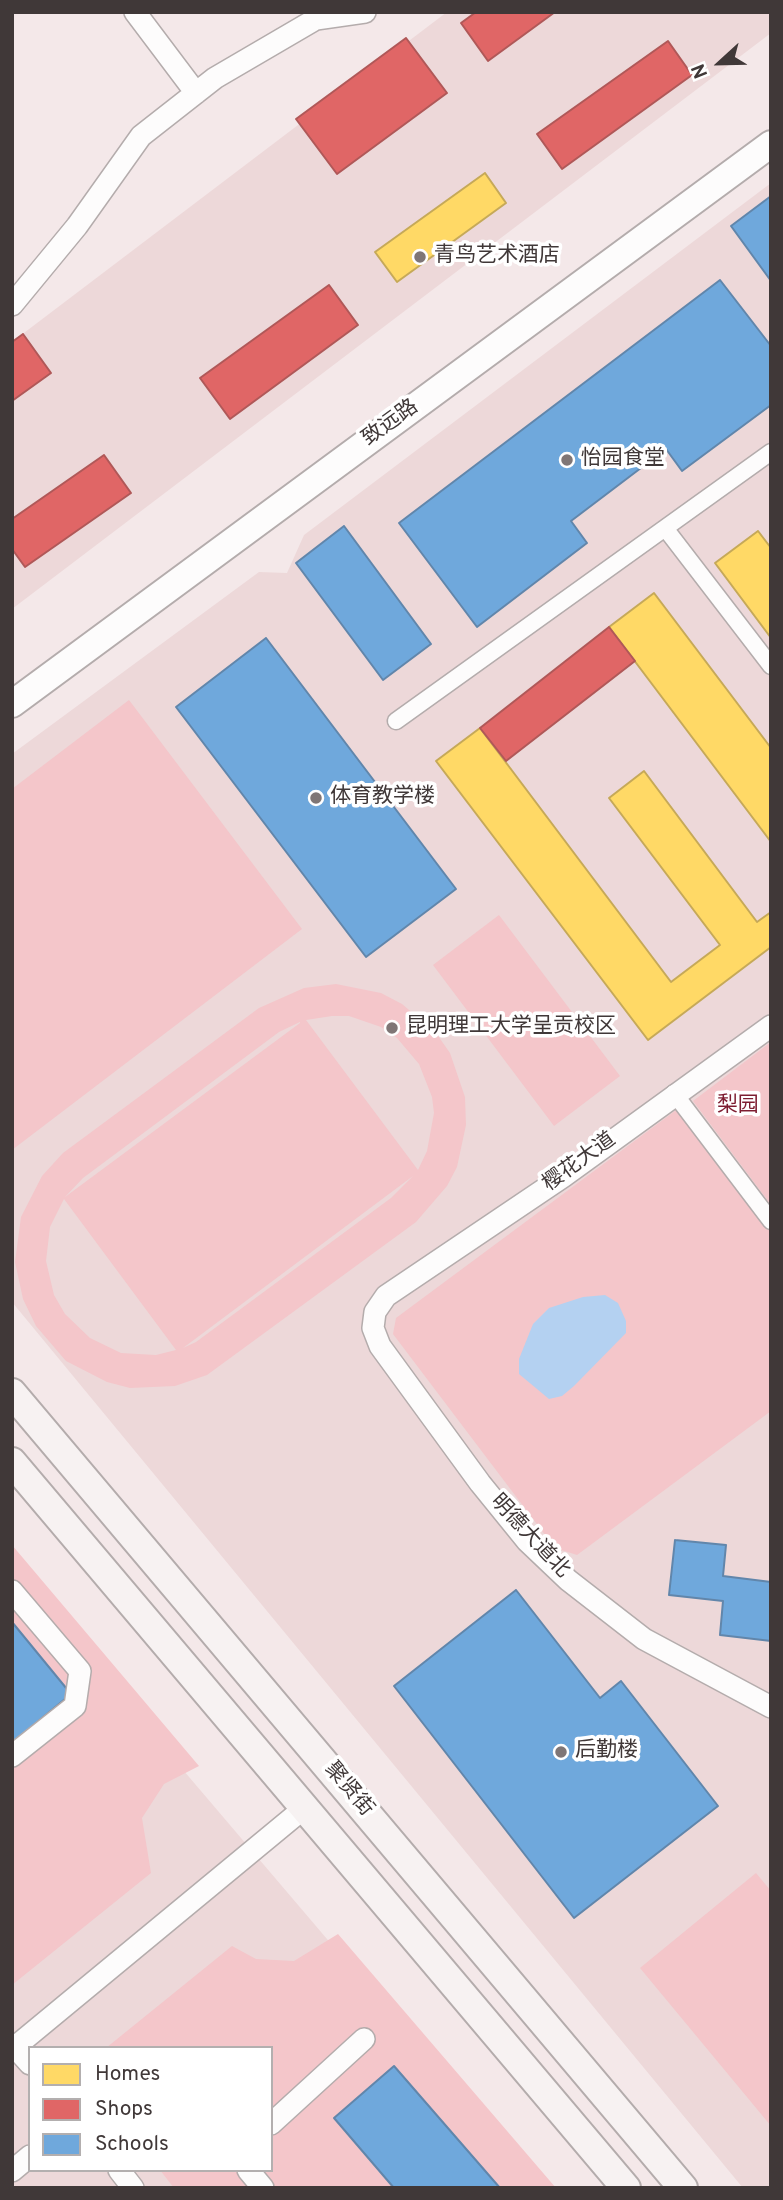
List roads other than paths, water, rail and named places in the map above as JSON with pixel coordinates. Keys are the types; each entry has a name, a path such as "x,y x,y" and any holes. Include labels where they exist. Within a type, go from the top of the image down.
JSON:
{"main road":[{"name":"聚贤街","path":"12,1393 683,2188"},
{"path":"12,1462 626,2188"}],"street":[{"path":"135,12 196,93"},
{"path":"12,305 76,226 141,136 215,78 316,19 365,12"},
{"name":"致远路","path":"12,704 771,144"},
{"path":"396,721 771,452"},
{"path":"665,528 771,666"},
{"name":"樱花大道","path":"386,1296 564,1176 674,1093 771,1026"},
{"path":"674,1093 771,1221"},
{"name":"明德大道北","path":"386,1296 374,1312 373,1328 380,1346 527,1541 568,1580 644,1639 771,1707"},
{"path":"12,1591 80,1671 75,1706 12,1756"},
{"path":"28,2062 14,2045 303,1809"},
{"path":"273,2122 364,2039"},
{"path":"12,2171 28,2158"},
{"path":"121,2172 133,2188"},
{"path":"250,2172 263,2188"}],"water":[{"path":"605,1295 618,1303 626,1321 626,1333 574,1386 562,1396 549,1399 519,1374 519,1359 533,1324 549,1308 583,1297"}],"place":[{"name":"青鸟艺术酒店","path":"420,257"},
{"name":"怡园食堂","path":"567,460"},
{"name":"体育教学楼","path":"316,798"},
{"name":"昆明理工大学呈贡校区","path":"392,1028"},
{"name":"后勤楼","path":"561,1752"}],"park label":[{"name":"梨园","path":"738,1107"}]}
